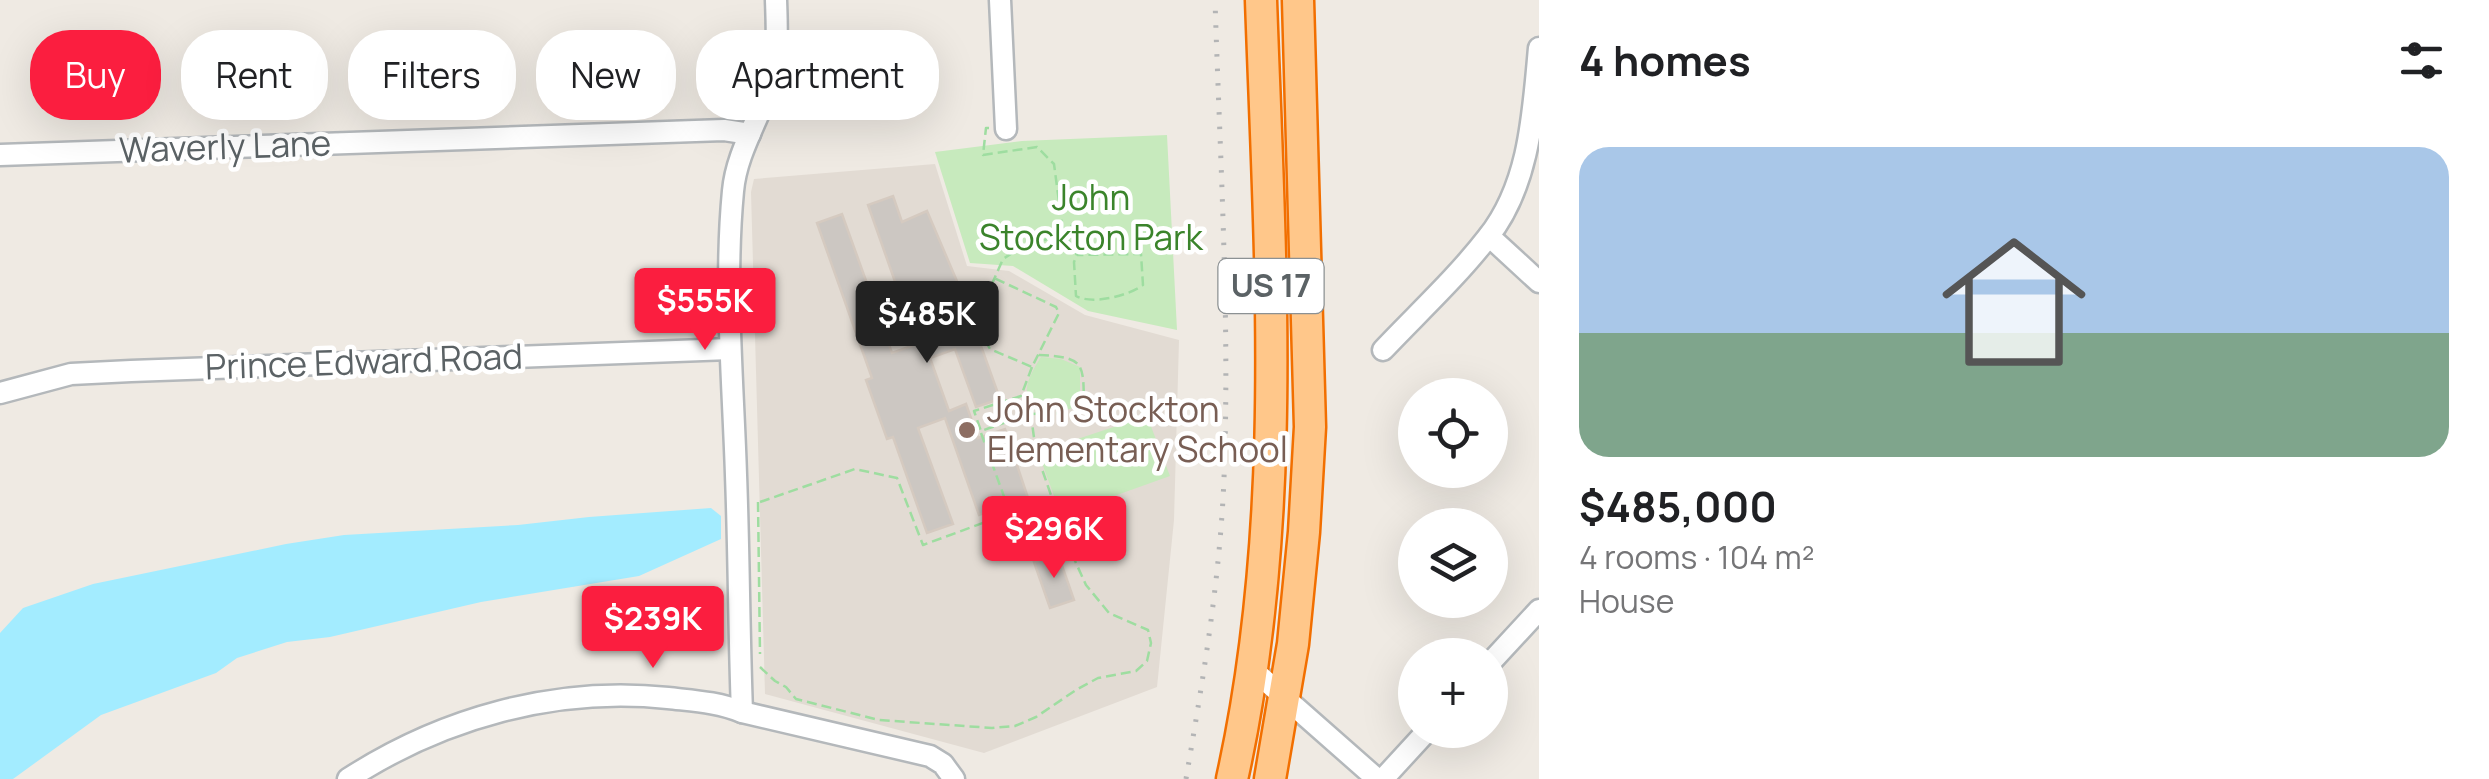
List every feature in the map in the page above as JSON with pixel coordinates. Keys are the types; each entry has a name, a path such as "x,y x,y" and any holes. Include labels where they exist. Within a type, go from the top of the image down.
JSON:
{"highway":[{"name":"US 17","path":"1232,779 1251,668 1265,540 1272,385 1261,0"},
{"name":"US 17","path":"1270,779 1299,588 1310,427 1298,0"}],"street":[{"path":"742,712 730,350 730,220 733,185 773,74 778,25 776,0"},
{"path":"1000,0 1006,129"},
{"path":"1384,350 1489,236 1508,203 1532,128 1539,48"},
{"name":"Waverly Lane","path":"0,154 724,130 750,134"},
{"path":"1489,236 1539,282"},
{"name":"Prince Edward Road","path":"0,392 71,374 101,372 730,350"},
{"path":"1508,644 1539,610"},
{"path":"1251,668 1380,779 1410,748"},
{"path":"348,779 420,740 476,718 527,704 641,695 720,704 930,756 954,777"}],"path":[{"path":"1006,129 986,128 983,155 1038,147 1054,164 1063,232 1077,255"},
{"path":"980,326 977,318 1003,258 1080,222"},
{"path":"1141,254 1143,285 1130,293 1082,300 1076,296 1077,255 1141,254"},
{"path":"994,278 1059,309 1021,396 974,411 1022,546 1032,551 1066,539"},
{"path":"985,340 990,349 1032,367"},
{"path":"981,431 1023,416 1078,413 1084,408 1082,367 1060,356 1038,355"},
{"path":"1023,416 1032,422 1036,452 1059,518"},
{"path":"1010,514 923,545 897,478 855,469 758,502 760,669 796,699 879,720 992,728 1015,726 1036,717 1098,678 1136,671 1147,661 1151,643 1148,630 1108,612 1086,585 1066,539 1065,514"}],"shaded area":[{"name":"John Stockton Elementary School","path":"935,164 967,266 1009,271 1085,315 1179,340 1174,520 1157,687 984,753 765,694 751,192 754,179"}],"green space":[{"name":"John Stockton Park","path":"1167,135 1177,330 1088,311 1013,266 970,263 935,152 1022,141"},
{"path":"1041,357 1061,359 1080,367 1080,406 1030,411 1028,383"},
{"path":"1147,416 1170,476 1061,515 1038,452"}],"water":[{"path":"711,508 721,516 721,539 639,576 481,602 330,637 287,642 237,658 216,673 101,715 13,779 0,779 0,633 23,608 93,584 344,535"}],"building":[{"path":"893,196 902,222 927,211 1000,399 976,407 955,349 930,358 949,411 966,404 978,438 1005,429 1035,519 1044,515 1050,531 1026,540 1012,503 979,515 945,418 918,428 953,524 927,533 893,437 887,439 866,380 872,378 817,223 842,214 892,353 917,344 868,205"},
{"path":"1058,554 1074,600 1050,608 1034,562"}],"railway":[{"path":"1186,779 1215,591 1224,478 1225,299 1215,0"}],"place":[{"name":"John Stockton Elementary School","path":"967,430"}]}
